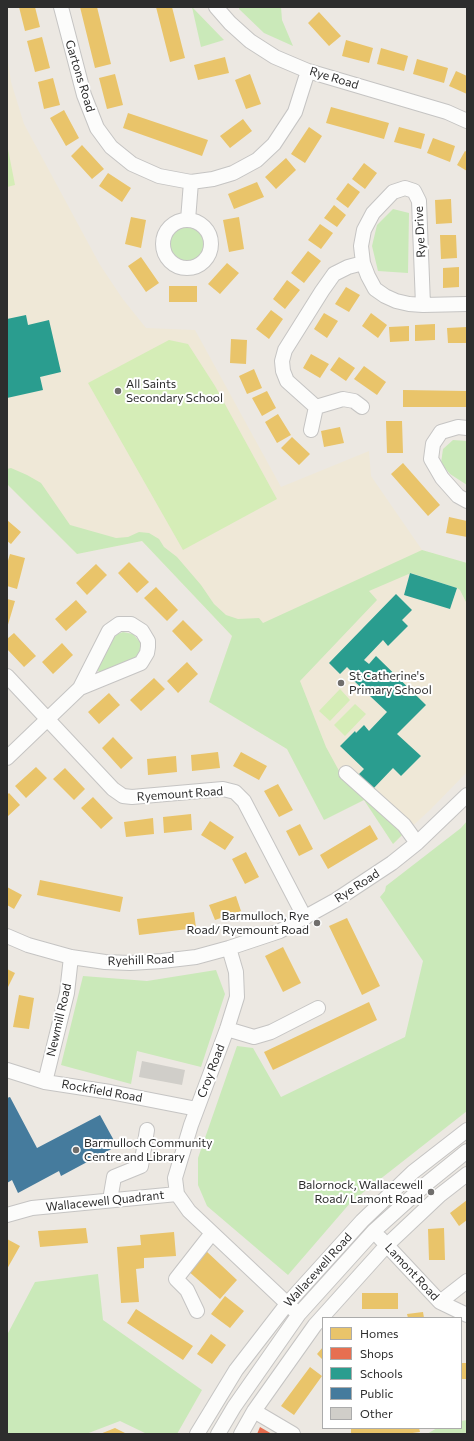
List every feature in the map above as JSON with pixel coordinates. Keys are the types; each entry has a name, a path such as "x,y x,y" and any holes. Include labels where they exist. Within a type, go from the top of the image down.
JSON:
{"street":[{"name":"Gartons Road","path":"61,7 84,95 97,128 112,147 132,164 159,176 190,182 213,179 233,173 257,160 274,144 295,112 308,71"},
{"name":"Rye Road","path":"216,7 230,23 250,41 275,57 308,71 448,112 467,121"},
{"path":"188,220 190,182"},
{"name":"Rye Drive","path":"423,305 419,201 414,191 405,188 393,192 373,213 364,230 361,246 363,263 368,276 375,289 385,296 409,304 423,305 467,304"},
{"path":"316,406 287,381 283,371 282,361 285,350 334,274 348,267 363,263"},
{"path":"316,406 342,399 354,401 362,407"},
{"path":"311,430 316,406"},
{"path":"467,428 458,427 441,432 433,444 431,459 442,478 458,496 467,501"},
{"path":"7,758 80,688 109,631 120,624 131,624 142,630 148,641 148,647 147,653 140,663 80,688"},
{"name":"Ryemount Road","path":"7,676 113,789 123,796 132,797 222,789 236,792 244,801 305,918"},
{"path":"346,773 404,825 417,843"},
{"name":"Rye Road","path":"229,948 280,931 305,918 367,880 392,863 417,843 467,795"},
{"name":"Ryehill Road","path":"7,936 28,945 71,957 105,962 130,963 162,961 196,957 229,948"},
{"name":"Croy Road","path":"176,1194 175,1178 197,1109 227,1029 237,997 236,972 229,948"},
{"name":"Newmill Road","path":"45,1082 67,993 71,957"},
{"path":"227,1029 254,1037 271,1032 318,1008"},
{"name":"Rockfield Road","path":"7,1070 45,1082 110,1092 197,1109"},
{"path":"110,1200 114,1177 141,1166 147,1130"},
{"name":"Wallacewell Road","path":"197,1434 236,1370 287,1304 362,1221 413,1172 467,1130"},
{"name":"Wallacewell Road","path":"218,1434 234,1407 299,1314 374,1231 425,1185 467,1151"},
{"path":"322,1317 387,1244 440,1195 467,1174"},
{"name":"Wallacewell Quadrant","path":"7,1215 32,1208 176,1194 189,1211 299,1314"},
{"name":"Lamont Road","path":"362,1221 387,1244 440,1302 467,1315"},
{"path":"197,1311 187,1290 170,1280 212,1233"},
{"path":"440,1302 467,1281"},
{"path":"241,1434 254,1411 322,1317"},
{"path":"254,1411 293,1434"}],"shaded area":[{"name":"All Saints Secondary School","path":"7,56 11,82 24,124 100,265 122,298 146,328 195,330 281,487 369,451 371,476 422,550 467,563 467,772 431,809 393,844 364,800 324,820 287,749 209,702 232,636 142,541 77,554 7,484"}],"green space":[{"path":"192,7 224,40 201,47"},
{"path":"239,7 281,7 282,20 293,46 264,33 239,9"},
{"path":"7,144 15,185 7,187"},
{"path":"393,209 409,213 408,273 378,271 372,246 377,225"},
{"path":"187,226 200,231 205,244 200,257 187,262 174,257 169,244 174,231"},
{"path":"169,340 188,344 215,386 277,499 183,550 88,383"},
{"path":"453,440 467,441 467,485 450,474 441,463 443,449"},
{"path":"11,468 41,483 70,525 116,538 128,537 139,532 149,533 159,539 164,547 177,557 201,585 214,604 226,615 238,619 259,618 263,623 422,550 467,563 467,604 460,590 457,588 411,573 369,591 377,600 300,681 326,747 343,778 403,834 393,844 364,800 324,820 287,749 209,702 232,636 142,541 77,554 7,484 7,469"},
{"path":"123,632 133,634 140,642 141,651 136,660 101,673 99,672 97,669 106,644 118,634"},
{"path":"340,689 350,700 330,721 319,711"},
{"path":"355,704 366,714 345,736 334,725"},
{"path":"467,821 467,1111 351,1202 288,1275 207,1206 198,1185 198,1158 237,1046 253,1048 281,1097 405,1037 423,961 380,897 385,891 386,886 461,828"},
{"path":"216,970 225,994 201,1067 137,1051 131,1084 61,1065 83,976 147,981"},
{"path":"98,1274 103,1320 202,1390 177,1434 147,1434 120,1421 86,1434 7,1434 7,1335 35,1282"},
{"path":"467,1420 467,1434 427,1434 435,1429 462,1429 462,1421"}],"building: Homes":[{"path":"19,7 35,7 40,27 25,31"},
{"path":"80,7 97,7 111,64 95,68"},
{"path":"156,7 172,7 185,58 170,62"},
{"path":"319,12 341,36 329,46 308,23"},
{"path":"42,37 50,68 35,72 27,41"},
{"path":"346,40 373,48 369,63 342,56"},
{"path":"381,48 408,56 404,71 377,64"},
{"path":"225,57 229,73 198,80 194,65"},
{"path":"417,59 448,68 444,83 413,74"},
{"path":"456,71 467,76 467,94 449,86"},
{"path":"115,74 123,105 107,109 99,78"},
{"path":"250,74 261,104 246,109 235,80"},
{"path":"53,78 60,105 44,109 38,82"},
{"path":"331,107 389,123 384,139 326,123"},
{"path":"64,110 79,138 66,146 50,118"},
{"path":"128,113 208,140 202,156 123,128"},
{"path":"243,119 252,131 230,148 220,136"},
{"path":"309,127 322,136 305,163 291,154"},
{"path":"399,127 425,134 421,149 394,142"},
{"path":"433,138 455,146 450,162 427,153"},
{"path":"82,145 104,169 92,179 71,156"},
{"path":"465,151 467,152 467,171 457,165"},
{"path":"286,158 296,170 276,189 265,177"},
{"path":"364,163 377,173 365,189 352,179"},
{"path":"108,173 131,188 122,202 99,186"},
{"path":"257,182 264,197 234,209 228,194"},
{"path":"348,183 360,192 348,208 336,199"},
{"path":"451,199 452,223 436,224 435,200"},
{"path":"334,205 346,215 337,227 324,218"},
{"path":"131,217 146,220 141,248 125,244"},
{"path":"239,217 244,249 229,252 223,220"},
{"path":"320,224 333,233 321,249 308,240"},
{"path":"440,235 456,235 457,258 441,259"},
{"path":"308,251 321,261 304,283 291,273"},
{"path":"141,257 159,283 146,292 128,266"},
{"path":"227,263 239,273 220,294 208,284"},
{"path":"459,267 459,287 443,288 443,268"},
{"path":"287,280 300,290 285,309 273,299"},
{"path":"169,286 197,286 197,302 169,302"},
{"path":"346,287 360,295 349,312 335,304"},
{"path":"271,310 283,319 269,339 256,329"},
{"path":"324,313 338,321 327,338 314,329"},
{"path":"371,313 387,325 378,338 362,326"},
{"path":"435,324 435,340 415,341 415,325"},
{"path":"409,326 409,341 390,342 389,327"},
{"path":"467,327 467,343 448,343 447,328"},
{"path":"231,339 247,340 246,364 230,363"},
{"path":"311,354 329,364 320,378 303,368"},
{"path":"339,357 355,368 346,381 330,370"},
{"path":"364,366 386,382 377,395 354,379"},
{"path":"254,369 262,388 247,394 239,376"},
{"path":"403,390 467,391 467,407 403,407"},
{"path":"267,391 276,408 262,416 252,398"},
{"path":"278,414 291,435 277,443 265,422"},
{"path":"386,421 402,421 403,453 387,453"},
{"path":"340,427 344,443 324,447 321,431"},
{"path":"292,437 310,454 299,465 281,448"},
{"path":"403,463 440,505 428,516 391,474"},
{"path":"449,517 467,521 467,537 446,533"},
{"path":"7,520 21,532 11,544 7,541"},
{"path":"10,554 25,558 17,589 7,586 7,564"},
{"path":"129,562 149,582 137,593 118,573"},
{"path":"96,564 107,575 87,595 76,583"},
{"path":"156,587 178,610 167,621 144,598"},
{"path":"7,599 15,601 7,628"},
{"path":"76,600 87,612 66,631 55,619"},
{"path":"183,620 203,640 191,651 172,631"},
{"path":"14,633 36,656 24,667 7,649 7,639"},
{"path":"62,643 73,655 53,674 42,662"},
{"path":"187,662 198,674 178,693 167,681"},
{"path":"154,678 165,689 141,711 130,700"},
{"path":"109,693 120,705 99,724 88,712"},
{"path":"113,737 133,758 121,769 102,748"},
{"path":"218,752 220,768 192,771 191,755"},
{"path":"241,752 267,766 259,780 233,766"},
{"path":"176,756 177,772 148,775 147,759"},
{"path":"36,767 47,778 26,798 15,786"},
{"path":"65,768 85,789 74,800 53,779"},
{"path":"278,784 293,810 279,817 264,791"},
{"path":"9,793 20,805 7,817 7,795"},
{"path":"93,797 113,818 101,829 81,808"},
{"path":"191,814 192,830 164,833 163,817"},
{"path":"153,818 154,834 126,837 124,822"},
{"path":"210,821 234,837 225,850 201,835"},
{"path":"300,824 313,849 299,856 286,831"},
{"path":"370,825 378,839 328,869 320,855"},
{"path":"246,852 259,877 245,884 232,859"},
{"path":"40,880 123,897 120,912 37,895"},
{"path":"7,887 22,895 14,909 7,905"},
{"path":"236,896 241,911 215,920 209,905"},
{"path":"194,912 196,928 139,935 137,919"},
{"path":"347,918 380,986 362,995 329,926"},
{"path":"283,947 301,983 283,992 265,956"},
{"path":"7,969 15,973 7,989"},
{"path":"19,995 34,998 29,1029 13,1027"},
{"path":"369,1002 377,1020 273,1070 264,1052"},
{"path":"467,1200 467,1220 459,1226 450,1213"},
{"path":"86,1228 88,1243 40,1247 38,1231"},
{"path":"444,1228 445,1260 429,1260 428,1229"},
{"path":"174,1232 176,1256 144,1258 144,1268 136,1269 139,1302 121,1303 117,1247 141,1245 140,1235"},
{"path":"7,1239 20,1246 7,1269"},
{"path":"205,1250 237,1280 220,1299 187,1270"},
{"path":"362,1293 398,1293 398,1309 362,1309"},
{"path":"225,1296 244,1311 230,1328 211,1314"},
{"path":"136,1309 193,1346 183,1360 127,1323"},
{"path":"423,1312 424,1317 408,1317 407,1314"},
{"path":"211,1334 226,1345 212,1364 197,1354"},
{"path":"322,1348 322,1359 317,1354"},
{"path":"462,1363 467,1363 467,1379 462,1379"},
{"path":"310,1367 322,1376 294,1415 281,1406"},
{"path":"115,1428 127,1434 100,1434"},
{"path":"351,1429 419,1429 420,1432 405,1434 351,1434"}],"building: Shops":[{"path":"260,1427 272,1434 257,1434"}],"building: Schools":[{"path":"26,315 28,325 49,320 61,372 40,377 43,390 7,398 7,319"},
{"path":"410,573 457,588 450,609 404,595"},
{"path":"396,594 412,610 402,620 408,626 388,646 383,640 364,660 369,664 376,656 426,705 397,734 421,756 401,776 393,768 372,790 357,776 364,769 340,746 355,731 356,733 364,725 369,731 387,712 353,680 358,674 356,672 354,674 347,667 340,674 329,663"}],"building: Public":[{"name":"Barmulloch Community Centre and Library","path":"10,1097 37,1148 100,1115 117,1146 61,1176 59,1171 18,1193 12,1180 7,1183 7,1098"}],"building: Other":[{"path":"142,1061 185,1070 182,1085 139,1077"}],"place":[{"name":"All Saints Secondary School","path":"118,391"},
{"name":"St Catherine's Primary School","path":"341,683"},
{"name":"Barmulloch, Rye Road/ Ryemount Road","path":"317,923"},
{"name":"Barmulloch Community Centre and Library","path":"76,1150"},
{"name":"Balornock, Wallacewell Road/ Lamont Road","path":"431,1192"}]}
